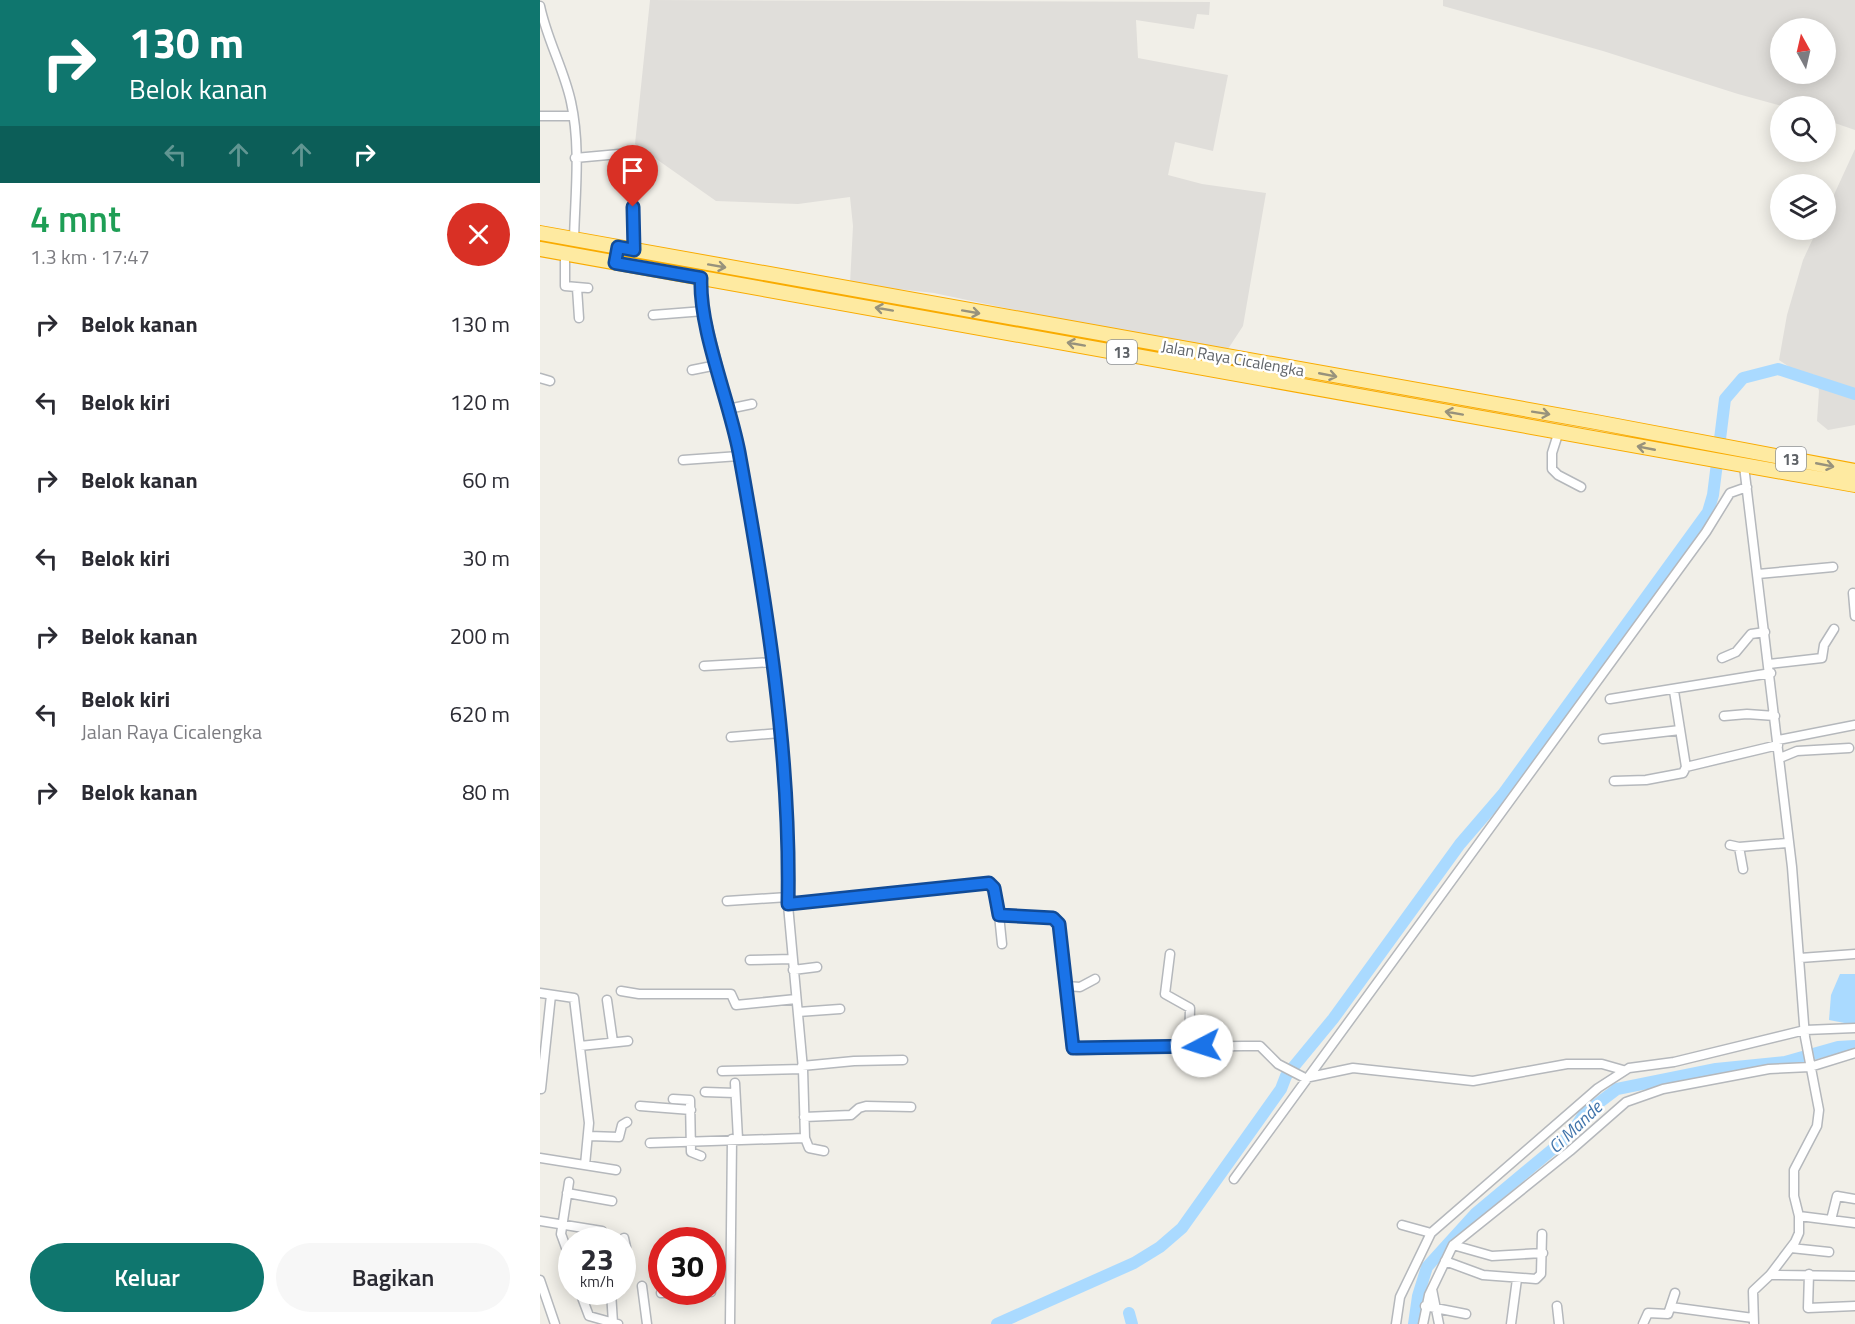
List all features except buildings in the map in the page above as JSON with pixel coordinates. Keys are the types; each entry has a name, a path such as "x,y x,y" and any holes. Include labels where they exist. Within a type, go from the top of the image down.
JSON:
{"highway":[{"name":"Jalan Raya Cicalengka","path":"540,233 1855,471"},
{"path":"615,263 618,247"},
{"name":"Jalan Raya Cicalengka","path":"540,249 854,303 1855,485"}],"street":[{"path":"540,6 571,102 575,158 574,240"},
{"path":"540,116 573,116"},
{"path":"575,158 630,153"},
{"path":"633,207 634,250"},
{"path":"564,253 566,286 588,288"},
{"path":"701,278 704,311 740,456 773,662 787,822 788,901 798,1012 805,1138 809,1148 824,1150"},
{"path":"577,288 579,318"},
{"path":"653,315 704,311"},
{"path":"692,370 717,365"},
{"path":"540,378 550,381"},
{"path":"729,409 752,404"},
{"path":"1559,432 1552,453 1552,469 1558,475 1581,487"},
{"path":"683,460 740,456"},
{"path":"1671,1307 1754,1321 1753,1291 1770,1275 1791,1248 1798,1233 1794,1170 1818,1126 1819,1115 1805,1033 1800,958 1780,758 1744,466"},
{"path":"1234,1179 1304,1078 1717,516 1730,493 1747,487"},
{"path":"1758,574 1833,567"},
{"path":"1842,594 1854,593 1855,615"},
{"path":"1611,699 1674,690 1822,658 1824,645 1834,629"},
{"path":"1722,657 1736,651 1750,634 1765,632"},
{"path":"704,666 773,662"},
{"path":"1614,781 1682,774 1686,767 1674,690"},
{"path":"1724,716 1747,714 1775,716"},
{"path":"1686,767 1778,742 1855,725"},
{"path":"1603,740 1680,730"},
{"path":"731,736 780,733"},
{"path":"1780,758 1797,750 1849,748"},
{"path":"1730,845 1737,844 1739,847 1787,843"},
{"path":"1739,847 1743,869"},
{"path":"727,901 788,901 989,883 994,888 1002,944"},
{"path":"999,915 1053,918 1060,928 1073,1048 1189,1048 1222,1044 1260,1046 1275,1061 1304,1078 1353,1068 1473,1082 1567,1064 1602,1064 1623,1070"},
{"path":"1170,954 1165,994 1190,1008 1189,1048"},
{"path":"1800,958 1855,954"},
{"path":"750,960 792,959"},
{"path":"794,970 817,967"},
{"path":"1066,986 1080,987 1095,979"},
{"path":"621,991 639,994 731,994 735,1005 796,999"},
{"path":"540,993 574,998 589,1136 585,1166"},
{"path":"542,1089 543,1056 551,995"},
{"path":"608,1000 613,1042"},
{"path":"798,1012 840,1009"},
{"path":"1396,1324 1400,1297 1431,1233 1598,1088 1623,1070 1805,1033 1855,1028"},
{"path":"579,1046 628,1041"},
{"path":"1423,1324 1425,1306 1453,1245 1626,1102 1663,1089 1758,1071 1810,1065 1855,1053"},
{"path":"722,1071 802,1068 854,1061 903,1060"},
{"path":"730,1324 728,1291 735,1139 735,1083"},
{"path":"705,1092 735,1093"},
{"path":"673,1099 689,1099 692,1153 701,1156"},
{"path":"640,1106 691,1110"},
{"path":"804,1117 851,1115 862,1107 911,1107"},
{"path":"589,1136 619,1137 622,1125 627,1122"},
{"path":"650,1143 805,1138"},
{"path":"540,1158 615,1170"},
{"path":"562,1226 569,1182"},
{"path":"567,1193 612,1201"},
{"path":"1830,1220 1837,1196 1855,1199"},
{"path":"1798,1216 1855,1223"},
{"path":"540,1221 570,1227"},
{"path":"1402,1226 1431,1233"},
{"path":"1445,1261 1483,1275 1536,1279 1541,1276 1542,1234"},
{"path":"1453,1245 1492,1256 1543,1253"},
{"path":"1791,1248 1829,1252"},
{"path":"1809,1274 1808,1308 1855,1306"},
{"path":"1770,1275 1855,1276"},
{"path":"1512,1324 1517,1279"},
{"path":"540,1280 555,1324"},
{"path":"642,1286 646,1324"},
{"path":"1432,1289 1438,1324"},
{"path":"1643,1324 1648,1313 1668,1314 1675,1293"},
{"path":"585,1305 589,1316 616,1323 613,1305"},
{"path":"1425,1306 1466,1314"},
{"path":"1557,1306 1559,1324"}],"shaded area":[{"path":"650,0 1210,2 1209,15 1197,14 1194,29 1136,20 1138,58 1228,75 1213,151 1175,142 1168,175 1202,184 1266,193 1243,326 1228,349 1072,322 934,293 850,284 853,226 850,197 798,204 716,201 635,144"},
{"path":"1443,0 1855,0 1855,130 1836,123 1836,96 1770,96 1770,103 1603,51 1443,6"},
{"path":"1855,149 1855,425 1828,430 1817,421 1819,391 1815,375 1794,370 1779,360 1787,315 1803,260 1812,240 1836,240 1836,190"}],"water":[{"path":"1840,974 1855,974 1855,1025 1829,1020 1831,995"}],"waterway":[{"path":"997,1324 1134,1263 1160,1247 1182,1228 1281,1089 1286,1076 1333,1019 1460,844 1503,794 1708,512 1713,495 1725,399 1743,378 1778,369 1855,394"},
{"name":"Ci Mande","path":"1414,1324 1418,1296 1427,1267 1476,1213 1571,1134 1584,1114 1617,1089 1716,1069 1785,1062 1838,1047 1855,1046"},
{"path":"1129,1313 1132,1324"}],"route":[{"path":"633,207 634,250 618,247 615,263 701,278 701,297 745,484 769,630 785,787 788,833 788,904 989,883 994,888 999,915 1053,918 1059,924 1073,1048 1077,1050 1202,1046"}]}
